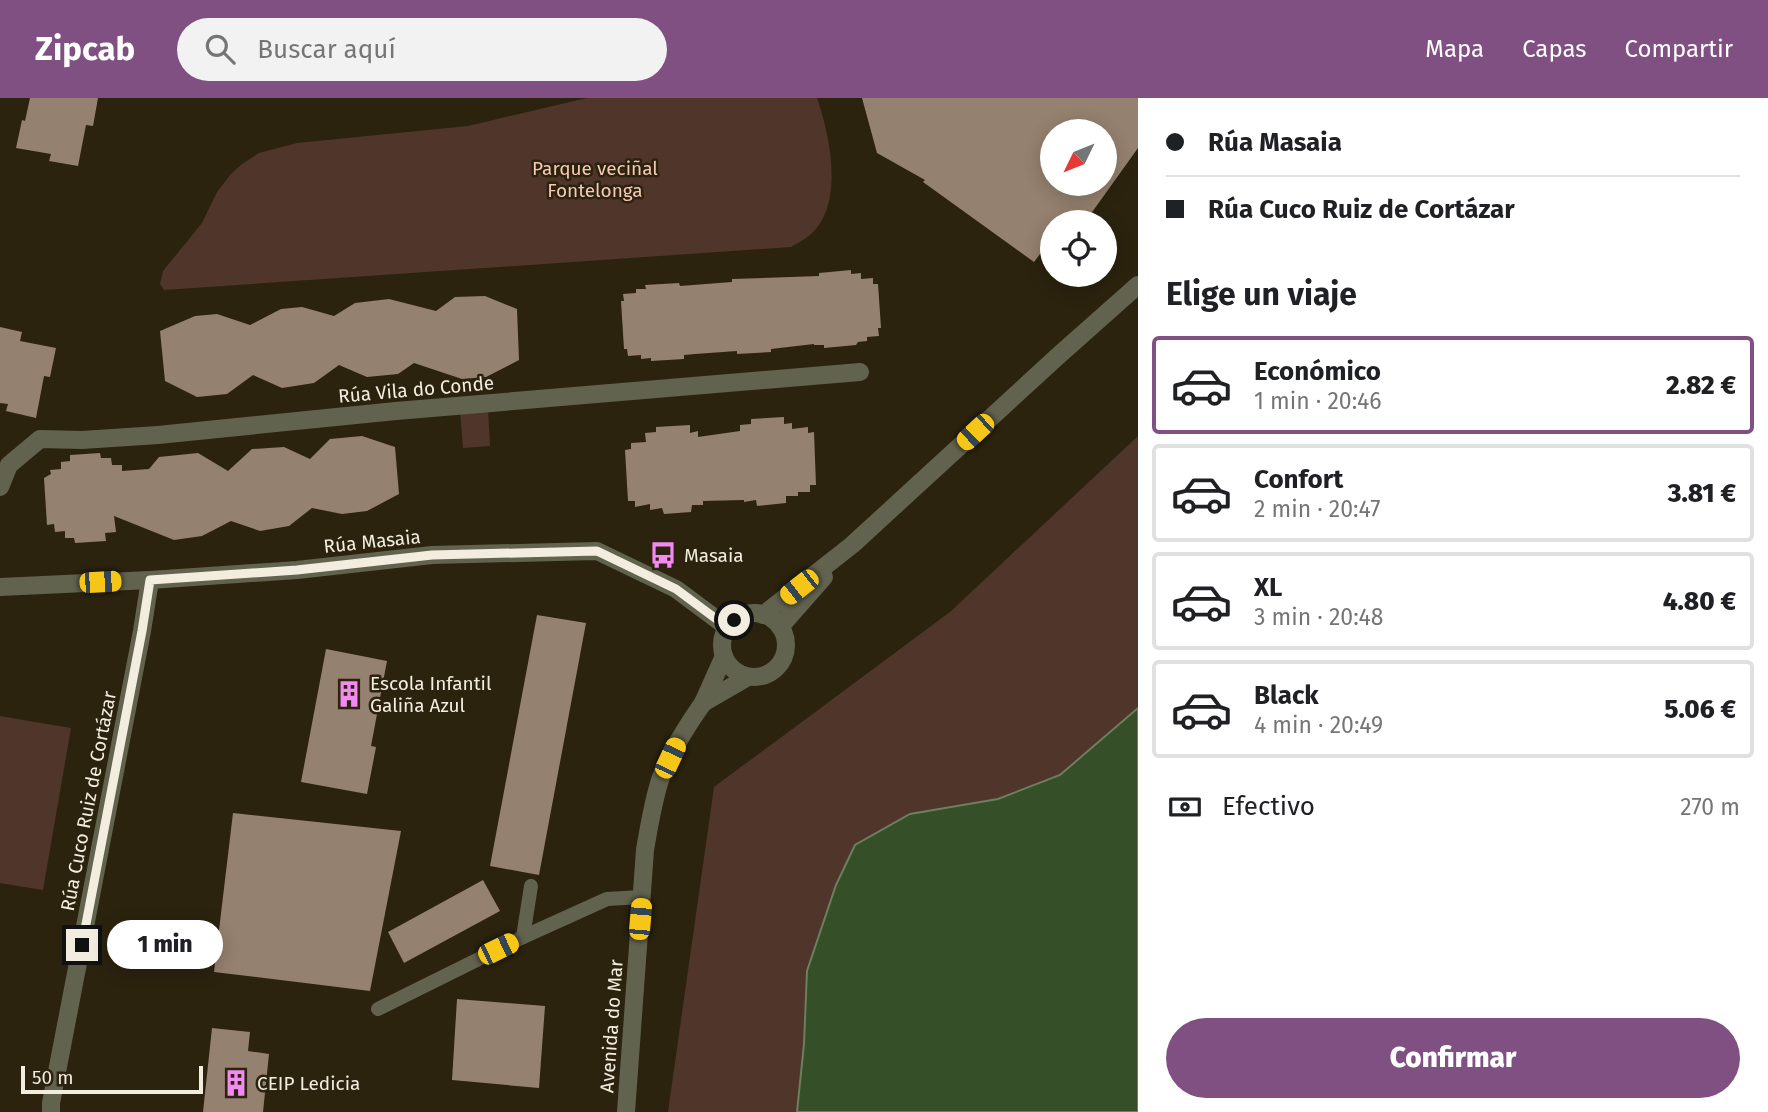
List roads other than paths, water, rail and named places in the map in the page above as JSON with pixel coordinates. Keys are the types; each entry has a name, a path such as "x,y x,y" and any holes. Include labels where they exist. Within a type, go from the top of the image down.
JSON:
{"street":[{"path":"763,615 852,545 1138,285"},
{"name":"Rúa Vila do Conde","path":"0,487 9,465 40,439 82,440 158,435 396,411 860,372"},
{"path":"780,627 852,545"},
{"name":"Rúa Masaia","path":"0,587 297,570 432,555 597,551 676,589 727,627"},
{"name":"Rúa Cuco Ruiz de Cortázar","path":"51,1112 150,580"},
{"path":"754,613 763,615 780,627 786,648 777,667 759,677 748,677 733,670 724,656 723,636 734,620 754,613"},
{"name":"Avenida do Mar","path":"626,1112 645,849 651,816 661,779 680,737 703,703 724,656"},
{"name":"Avenida do Mar","path":"703,703 748,677"}],"lane":[{"path":"523,937 531,886"},
{"path":"378,1009 523,937 607,899 642,897"}],"place":[{"name":"Masaia","path":"663,555"},
{"name":"Escola Infantil Galiña Azul","path":"349,694"},
{"name":"CEIP Ledicia","path":"236,1083"}],"park label":[{"name":"Parque veciñal Fontelonga","path":"595,179"}]}
